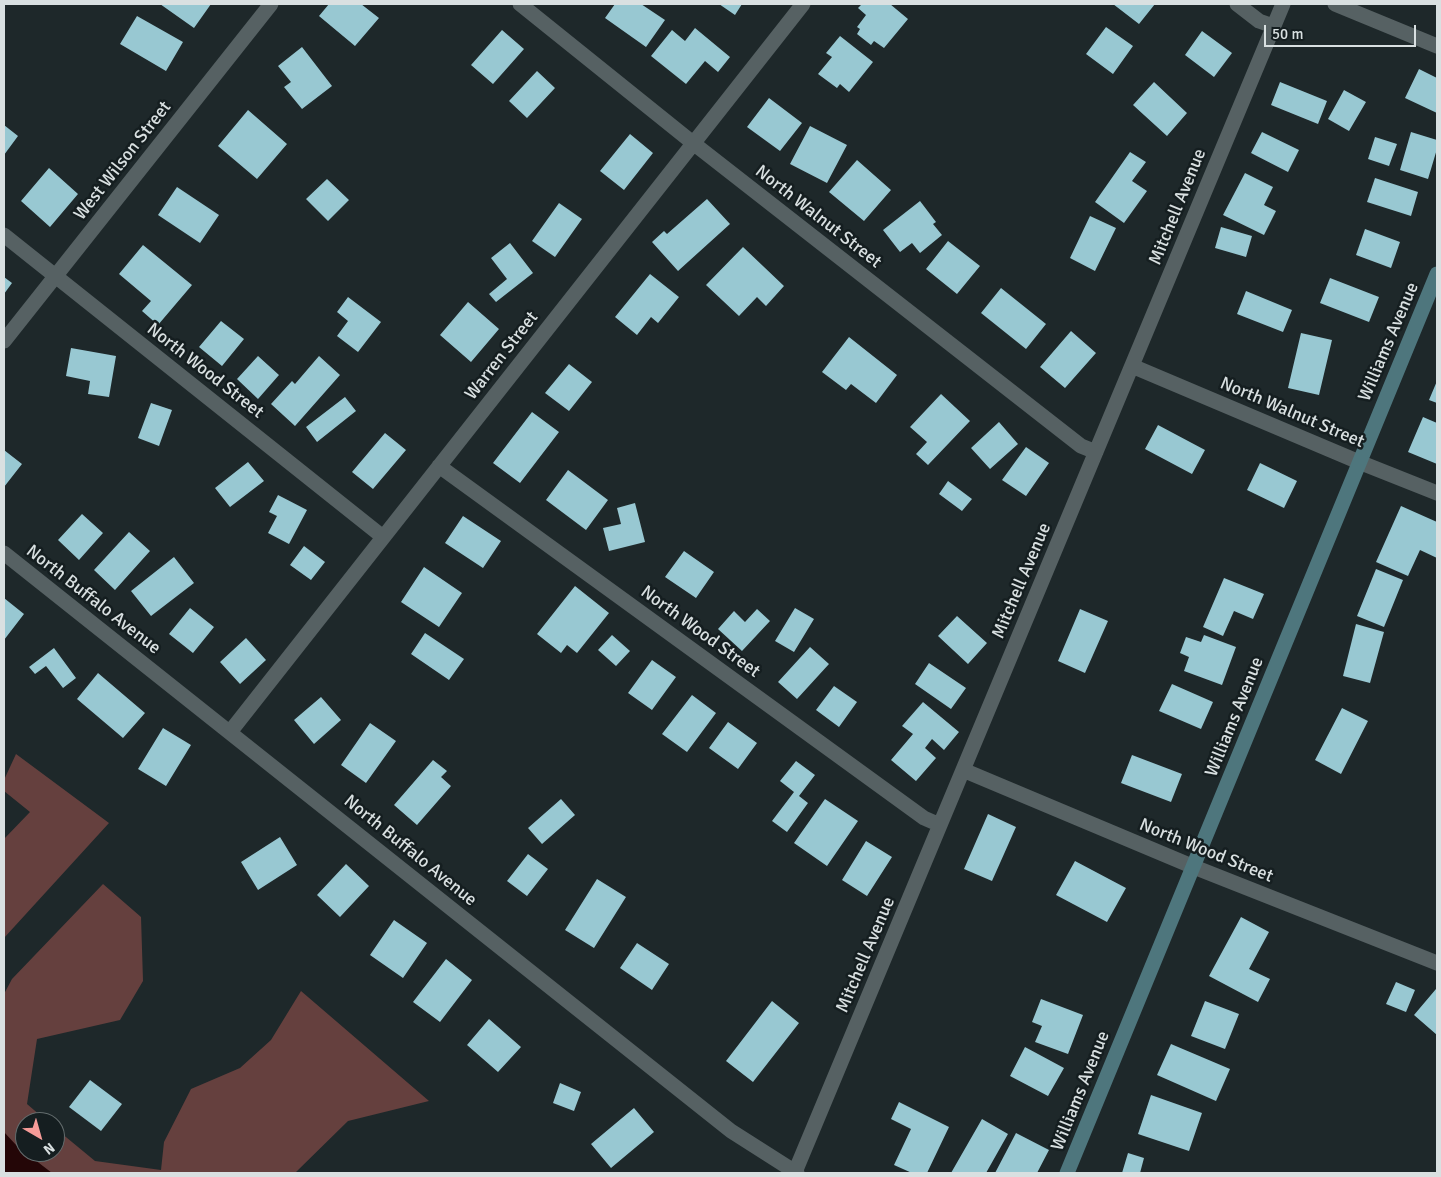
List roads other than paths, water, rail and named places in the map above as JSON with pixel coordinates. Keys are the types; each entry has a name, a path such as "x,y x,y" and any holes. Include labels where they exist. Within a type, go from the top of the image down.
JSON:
{"street":[{"name":"West Wilson Street","path":"4,341 271,4"},
{"name":"North Walnut Street","path":"520,4 693,144 1081,446 1096,452"},
{"name":"Warren Street","path":"230,732 803,4"},
{"path":"1237,4 1259,20 1273,26"},
{"name":"Mitchell Avenue","path":"796,1173 1282,4"},
{"path":"1336,4 1437,46"},
{"name":"North Wood Street","path":"4,235 383,536"},
{"name":"Williams Avenue","path":"1067,1173 1437,274"},
{"name":"North Walnut Street","path":"1132,366 1437,493"},
{"name":"North Wood Street","path":"439,466 924,818 940,825"},
{"name":"North Buffalo Avenue","path":"4,553 731,1131 796,1173"},
{"name":"North Wood Street","path":"963,770 1194,867 1437,963"}]}
